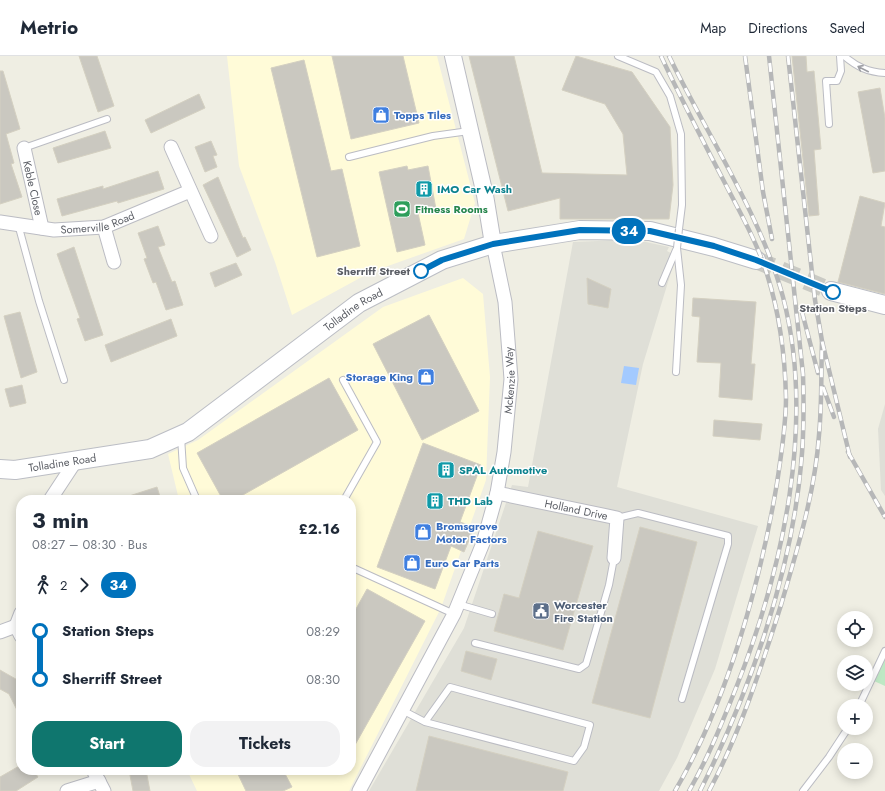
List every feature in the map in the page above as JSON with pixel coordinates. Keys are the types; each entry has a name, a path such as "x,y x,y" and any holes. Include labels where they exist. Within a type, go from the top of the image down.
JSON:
{"main road":[{"name":"Tolladine Road","path":"0,469 15,470 150,450 194,428 359,303 442,260 493,244 580,230 650,231 714,246 756,260"},
{"path":"831,291 885,305"}],"street":[{"path":"453,56 485,195 493,244"},
{"path":"171,147 211,236"},
{"name":"Keble Close","path":"24,148 42,228"},
{"name":"Somerville Road","path":"0,222 54,230 104,227 190,191"},
{"path":"104,227 114,262"},
{"name":"Mckenzie Way","path":"359,791 456,609 483,543 497,493 504,452 511,379 505,302 493,244"},
{"path":"53,495 75,462"},
{"name":"Holland Drive","path":"497,493 617,518 614,558"},
{"path":"0,632 16,631"},
{"path":"67,791 99,781"}],"lane":[{"path":"618,56 656,72 670,96 681,134 682,205 677,248 681,285 676,372"},
{"path":"829,124 826,82 837,81 841,72 840,56"},
{"path":"844,56 853,64 870,72 885,73"},
{"path":"24,148 107,119"},
{"path":"349,157 433,136 471,131"},
{"path":"18,224 39,301 64,380"},
{"path":"662,283 677,248"},
{"path":"344,380 377,442 347,495"},
{"path":"181,435 183,468 195,495"},
{"path":"617,518 638,513 728,536 728,544 682,699"},
{"path":"475,643 579,669 586,664 609,585 614,558"},
{"path":"356,569 456,609 492,614"},
{"path":"862,699 885,651"},
{"path":"402,710 425,722 574,761 584,747 590,725 450,687 425,722"},
{"path":"803,791 843,735"}],"shaded area":[{"path":"227,56 437,56 475,203 464,239 371,272 292,315 275,262 239,166"},
{"path":"622,240 646,242 669,247 667,251 676,256 643,364 617,487 758,526 715,669 677,758 659,791 369,791 464,628 512,485 528,487 573,242"},
{"path":"463,278 483,294 490,377 486,480 441,608 349,791 197,791 189,775 356,775 356,495 178,495 168,454 198,440 383,307"},
{"path":"885,404 885,496 881,490 878,429"}],"green space":[{"path":"885,653 885,686 874,681"}],"water":[{"path":"624,366 639,368 636,385 621,383"}],"building":[{"path":"79,56 97,56 114,106 98,112"},
{"path":"332,56 403,56 419,123 351,139"},
{"path":"469,56 514,56 542,173 627,175 623,134 605,104 562,90 576,56 632,72 670,127 673,185 669,219 560,219 560,198 508,211"},
{"path":"792,56 806,56 807,72 814,71 821,149 814,150 819,215 809,216"},
{"path":"304,60 331,171 342,169 360,246 317,257 271,68"},
{"path":"0,71 3,71 20,129 6,134 14,163 11,164 22,197 0,204"},
{"path":"880,88 885,118 885,171 873,173 858,92"},
{"path":"199,94 205,108 151,133 145,120"},
{"path":"105,131 111,148 58,163 53,148"},
{"path":"211,141 217,155 213,156 217,167 205,172 195,147"},
{"name":"Fitness Rooms","path":"407,166 408,170 428,166 436,209 418,213 425,245 397,252 379,172"},
{"path":"158,171 164,189 118,203 117,201 62,216 57,199 103,186 103,189"},
{"path":"218,177 243,238 245,237 251,250 237,257 203,185"},
{"path":"860,196 885,203 881,226 885,227 885,294 838,282"},
{"path":"158,226 165,245 158,247 172,282 175,281 183,305 166,310 156,282 153,283 144,259 147,258 138,233"},
{"path":"74,247 103,335 85,341 77,319 80,318 57,254"},
{"path":"236,263 242,275 215,287 210,273"},
{"path":"587,278 611,289 608,308 588,304"},
{"path":"693,298 756,302 751,364 755,364 752,400 719,397 721,363 697,362 700,317 692,316"},
{"path":"20,312 37,372 21,378 4,316"},
{"name":"Storage King","path":"429,315 479,411 422,440 373,344"},
{"path":"171,319 177,336 111,362 105,345"},
{"path":"329,378 358,430 243,495 220,495 197,453"},
{"path":"22,385 26,403 10,407 5,389"},
{"path":"714,420 762,424 760,440 713,436"},
{"path":"423,443 481,465 460,522 474,527 464,552 451,546 435,589 377,567"},
{"path":"157,487 159,495 132,495"},
{"path":"640,527 697,542 650,718 592,703"},
{"path":"538,531 593,546 563,650 494,631 504,594 519,598"},
{"path":"367,589 425,621 356,743 356,609"},
{"path":"466,651 497,659 491,680 461,671"},
{"path":"0,670 16,679 16,708 9,694 0,689"},
{"path":"429,736 568,772 563,791 416,791"},
{"path":"16,768 16,775 37,775 38,777 16,791 0,791 0,777"},
{"path":"130,775 147,775 150,791 133,791"},
{"path":"238,775 286,775 292,787 283,791 246,791"}],"tunnel":[{"path":"756,260 831,291"}],"railway":[{"path":"661,56 759,252 772,289 778,320 783,351 786,398 782,452 777,483 770,522 751,601 726,681 694,756 675,791"},
{"path":"669,56 747,205 773,266 783,297 792,345 796,395 795,445 790,495 768,594 753,642 731,701 709,753 689,791"},
{"path":"745,56 763,192 772,239"},
{"path":"700,791 718,753 751,674 778,591 796,507 801,465 804,420 803,374 769,56"},
{"path":"788,56 815,300 822,341 850,457"},
{"path":"802,312 818,373"},
{"path":"709,791 731,746 758,676 781,605 804,521 814,478 817,457 821,400 822,341"},
{"path":"823,387 834,417"},
{"path":"848,452 885,517"}],"bus line":[{"name":"34","path":"421,271 442,260 493,244 580,230 650,231 714,246 756,260 833,292"}],"place":[{"name":"Topps Tiles","path":"381,115"},
{"name":"IMO Car Wash","path":"424,189"},
{"name":"Fitness Rooms","path":"402,209"},
{"name":"Sherriff Street","path":"421,271"},
{"name":"Station Steps","path":"833,292"},
{"name":"Storage King","path":"426,377"},
{"name":"SPAL Automotive","path":"446,470"},
{"name":"THD Lab","path":"435,501"},
{"name":"Bromsgrove Motor Factors","path":"423,532"},
{"name":"Euro Car Parts","path":"412,563"},
{"name":"Worcester Fire Station","path":"541,611"}]}
